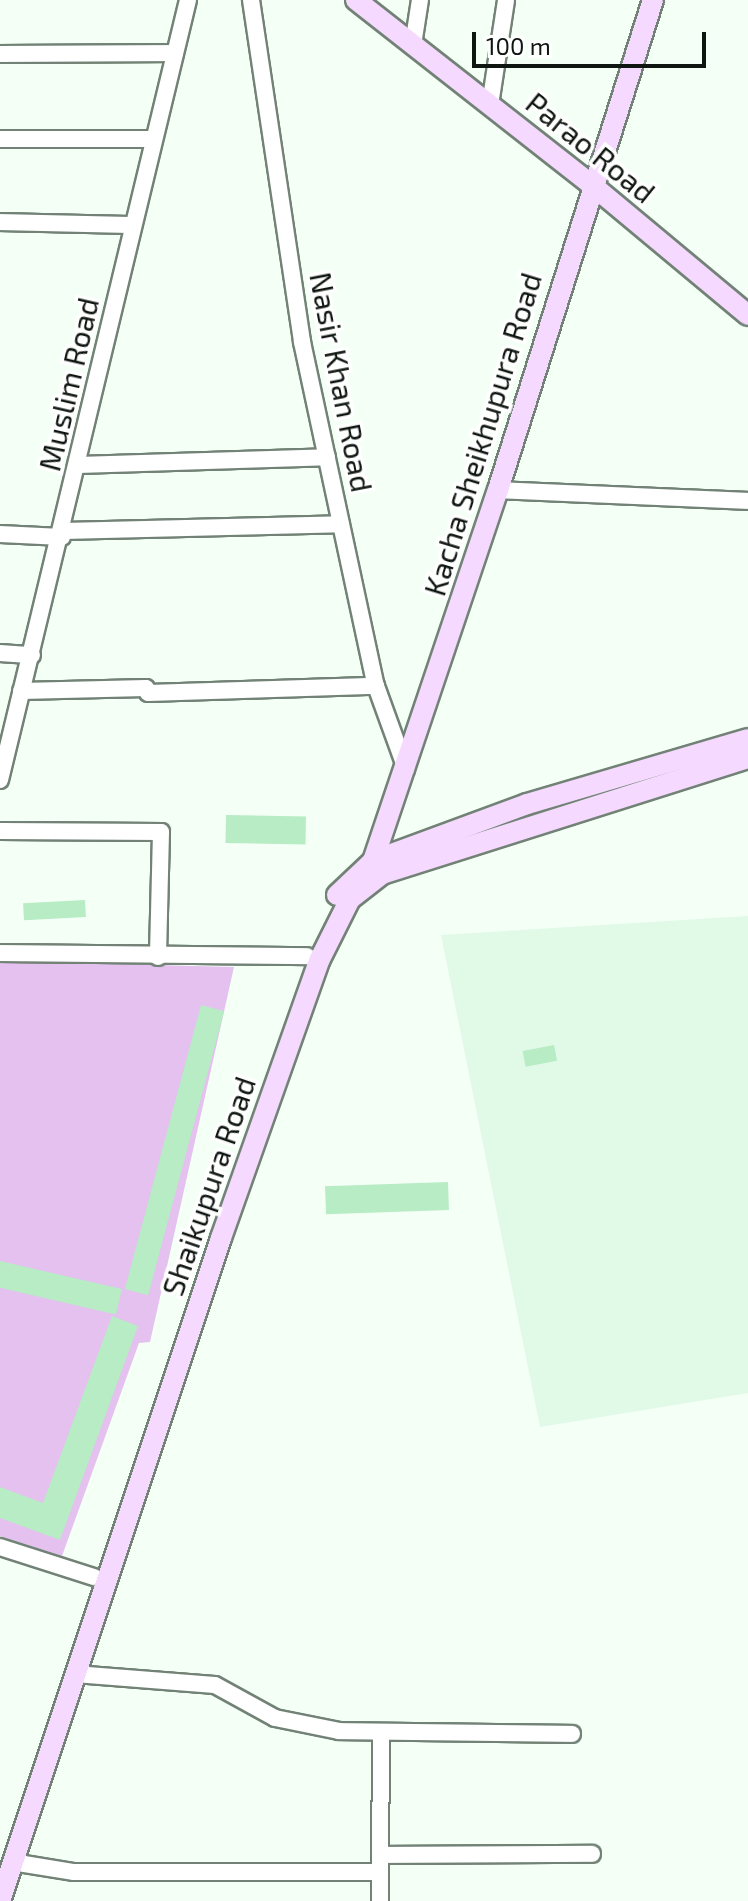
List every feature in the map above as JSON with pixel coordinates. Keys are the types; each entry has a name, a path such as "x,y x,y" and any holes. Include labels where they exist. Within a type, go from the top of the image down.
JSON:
{"main road":[{"name":"Parao Road","path":"356,0 592,185 748,315"},
{"name":"Kacha Sheikhupura Road","path":"364,884 406,769 498,490 653,0"},
{"name":"Shaikupura Road","path":"0,1901 6,1859 94,1577 307,956 339,892 373,861 527,804 748,739"},
{"path":"364,884 382,874 748,758"},
{"name":"Shaikupura Road","path":"6,1859 75,1674 319,961 350,899 364,884"}],"street":[{"name":"Muslim Road","path":"0,780 63,534 188,0"},
{"name":"Nasir Khan Road","path":"251,0 302,342 376,686 406,769"},
{"path":"413,45 420,0"},
{"path":"490,105 506,0"},
{"path":"0,54 175,53"},
{"path":"0,139 153,139"},
{"path":"0,222 133,225"},
{"path":"78,465 327,457"},
{"path":"498,490 748,501"},
{"path":"0,534 341,524"},
{"path":"0,653 32,655"},
{"path":"21,691 146,688 148,693 376,686"},
{"path":"0,831 161,832 158,957"},
{"path":"0,953 158,957 307,956"},
{"path":"0,1547 94,1577"},
{"path":"75,1674 215,1685 287,1722 381,1734 572,1734"},
{"path":"380,1901 381,1734"},
{"path":"6,1859 74,1872 380,1864 592,1854"}],"shaded area":[{"path":"748,916 748,1393 540,1427 441,935"},
{"path":"0,961 234,967 150,1342 139,1343 62,1556 0,1536"}],"building":[{"path":"226,815 306,816 305,844 226,843"},
{"path":"85,900 86,917 24,920 23,903"},
{"path":"201,1005 224,1011 148,1295 125,1289"},
{"path":"554,1045 557,1061 526,1067 523,1051"},
{"path":"448,1182 449,1210 326,1214 325,1186"},
{"path":"0,1261 122,1289 116,1314 0,1288"},
{"path":"112,1316 138,1326 60,1540 0,1518 0,1487 43,1503"}]}
